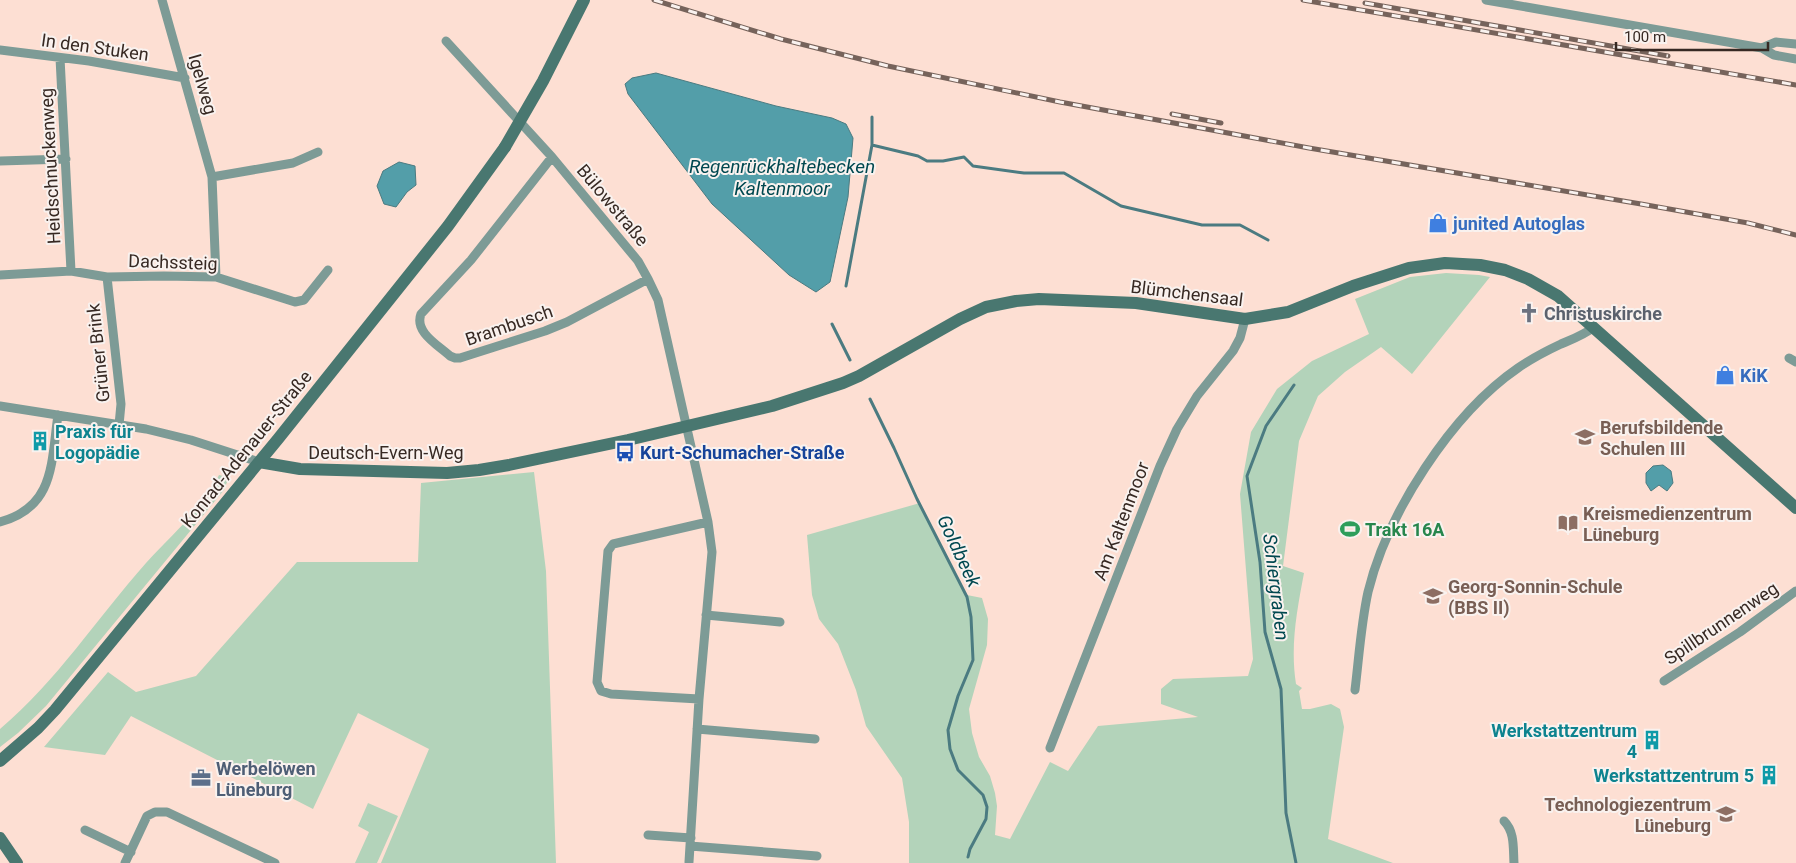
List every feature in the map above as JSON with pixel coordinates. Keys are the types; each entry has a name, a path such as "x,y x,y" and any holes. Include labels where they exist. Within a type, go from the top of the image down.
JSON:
{"street":[{"name":"Igelweg","path":"162,0 212,177 216,277"},
{"name":"Konrad-Adenauer-Straße","path":"0,761 38,728 59,705 259,462 448,226 505,147 543,81 584,0"},
{"path":"1486,0 1762,48 1774,55 1796,59"},
{"name":"Bülowstraße","path":"446,41 552,157 638,261 658,300 687,426"},
{"path":"1762,48 1776,42 1796,44"},
{"name":"In den Stuken","path":"0,50 89,61 185,78"},
{"name":"Heidschnuckenweg","path":"60,58 71,272"},
{"path":"212,177 293,163 318,152"},
{"name":"Brambusch","path":"552,157 471,260 422,314 419,320 422,331 450,356 460,358 545,331 567,322 648,279"},
{"path":"0,161 66,159"},
{"name":"Blümchensaal","path":"772,406 843,383 859,376 960,319 986,307 1016,301 1039,299 1136,303 1246,319 1288,312 1353,286 1409,268 1446,263 1480,265 1505,270 1528,279 1558,296 1796,508"},
{"name":"Dachssteig","path":"0,275 71,272 107,278 216,277 300,302 304,300 328,270"},
{"name":"Grüner Brink","path":"107,278 120,386 119,425"},
{"name":"Am Kaltenmoor","path":"1050,748 1160,466 1177,429 1198,396 1233,350 1240,338 1246,319"},
{"path":"1355,690 1368,592 1388,538 1411,490 1427,465 1456,428 1505,378 1535,357 1586,334 1594,327"},
{"name":"Deutsch-Evern-Weg","path":"0,406 174,436 259,462 300,469 447,473 509,465 772,406"},
{"path":"0,522 27,510 40,497 48,478 58,416"},
{"path":"687,426 708,522 712,552 699,700 689,862"},
{"path":"699,700 611,694 602,691 597,682 608,550 613,544 708,522"},
{"name":"Spillbrunnenweg","path":"1664,681 1740,632 1796,592"},
{"path":"706,615 780,622"},
{"path":"698,729 815,739"},
{"path":"125,863 147,816 155,812 167,812 275,863"},
{"path":"1504,821 1509,826 1512,834 1514,863"},
{"path":"85,830 130,852"},
{"path":"648,835 691,842 818,856"},
{"path":"0,838 17,863"}],"green space":[{"path":"1446,273 1490,277 1412,374 1381,347 1345,372 1318,396 1299,441 1283,566 1304,573 1294,642 1294,670 1296,684 1302,688 1299,691 1302,709 1331,704 1340,709 1344,727 1328,839 1393,863 909,863 909,822 902,778 866,726 856,690 838,644 819,619 812,595 807,535 920,503 945,556 967,595 982,598 988,619 987,645 969,709 972,733 979,757 990,776 995,793 997,806 995,835 1010,839 1050,762 1068,771 1098,726 1198,717 1161,704 1161,689 1173,679 1248,676 1253,659 1240,494 1251,432 1277,389 1312,361 1369,334 1355,299 1410,277"},
{"path":"534,472 546,571 556,863 381,863 429,749 358,713 313,809 131,716 105,755 44,747 108,672 136,692 196,676 297,562 418,562 421,483"},
{"path":"219,475 223,476 227,482 224,490 46,706 18,733 0,747 0,729 40,691 146,563 186,521 204,499"},
{"path":"368,803 398,816 377,863 355,863 369,832 358,826"}],"water":[{"name":"Regenrückhaltebecken Kaltenmoor","path":"656,73 776,106 832,118 846,124 853,138 848,197 830,282 816,292 789,275 712,204 628,94 625,84 632,78"},
{"path":"399,162 415,166 416,185 407,192 396,207 384,204 377,186 383,171"},
{"path":"1663,465 1671,471 1673,483 1667,491 1659,485 1651,491 1646,483 1646,473 1653,466"}],"waterway":[{"name":"Goldbeek","path":"846,286 872,145 872,117"},
{"name":"Schiergraben","path":"872,145 918,156 927,161 943,161 964,157 973,166 1024,173 1064,173 1121,206 1202,225 1240,225 1268,240"},
{"name":"Goldbeek","path":"832,324 850,360"},
{"name":"Schiergraben","path":"1294,385 1266,426 1247,476 1260,562 1265,632 1281,689 1286,813 1296,863"},
{"name":"Goldbeek","path":"870,399 917,499 967,597 971,617 973,660 958,696 948,730 950,749 958,770 983,795 987,807 986,819 970,849 968,857"}],"railway":[{"path":"654,0 781,39 888,66 1060,102 1309,148 1748,223 1796,235"},
{"path":"1303,0 1796,85"},
{"path":"1365,3 1668,56"},
{"path":"1172,114 1221,123"}],"place":[{"name":"junited Autoglas","path":"1438,223"},
{"name":"Christuskirche","path":"1529,313"},
{"name":"KiK","path":"1725,375"},
{"name":"Berufsbildende Schulen III","path":"1585,437"},
{"name":"Praxis für Logopädie","path":"40,441"},
{"name":"Kurt-Schumacher-Straße","path":"625,452"},
{"name":"Kreismedienzentrum Lüneburg","path":"1568,523"},
{"name":"Trakt 16A","path":"1350,529"},
{"name":"Georg-Sonnin-Schule (BBS II)","path":"1433,596"},
{"name":"Werkstattzentrum 4","path":"1652,740"},
{"name":"Werkstattzentrum 5","path":"1769,775"},
{"name":"Werbelöwen Lüneburg","path":"201,778"},
{"name":"Technologiezentrum Lüneburg","path":"1726,814"}]}
